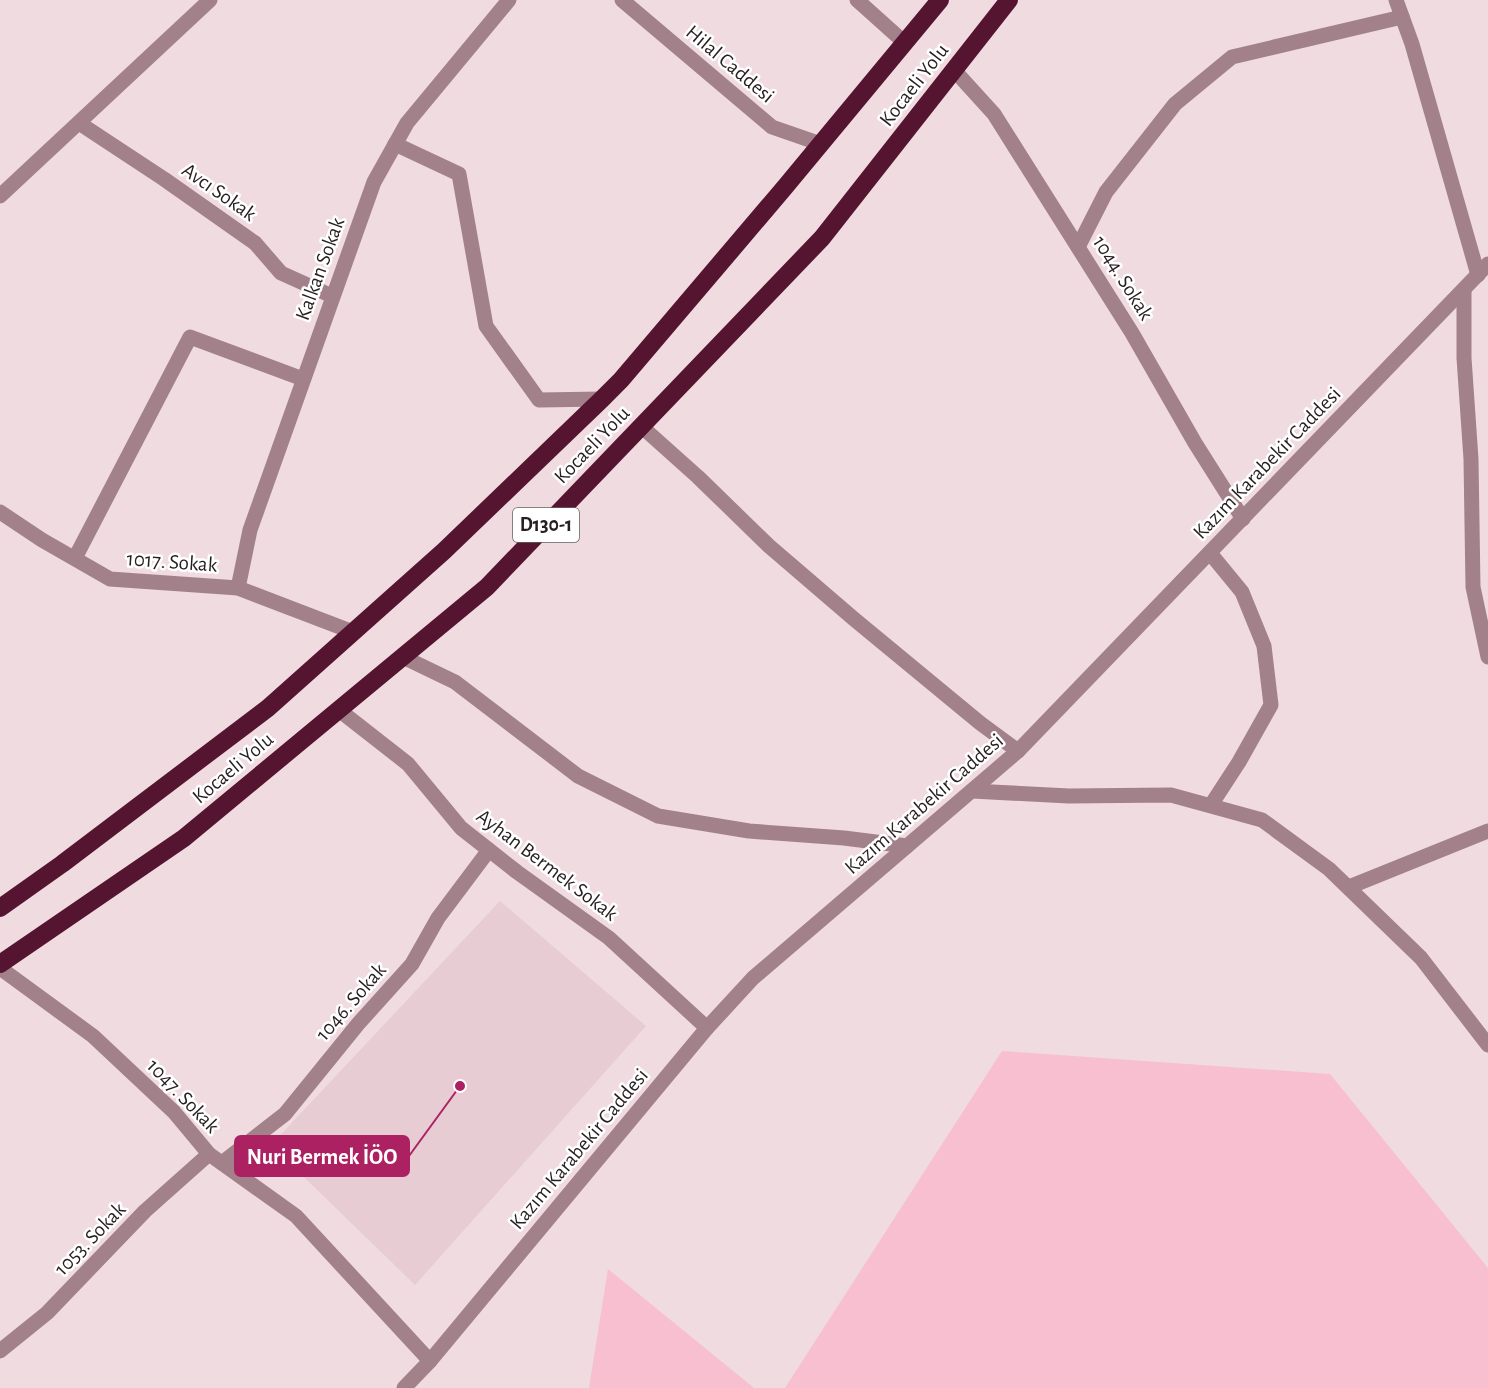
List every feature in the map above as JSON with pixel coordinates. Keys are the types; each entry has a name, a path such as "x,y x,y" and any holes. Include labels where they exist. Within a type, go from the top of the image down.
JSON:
{"highway":[{"name":"Kocaeli̇ Yolu","path":"0,908 62,864 268,708 444,551 602,399 621,380 821,144 940,0"},
{"name":"Kocaeli̇ Yolu","path":"0,966 184,838 487,587 822,238 1009,0"}],"street":[{"path":"3,188 79,123 210,0"},
{"name":"Kalkan Sokak","path":"238,588 250,530 374,182 407,123 509,0"},
{"name":"Hilal Caddesi","path":"622,0 771,127 821,144"},
{"path":"857,0 905,43"},
{"path":"1396,0 1483,270"},
{"path":"1078,247 1106,192 1175,104 1232,57 1402,17"},
{"name":"1044. Sokak","path":"954,70 994,114 1132,333 1195,443 1243,519"},
{"name":"Avcı Sokak","path":"79,123 255,243 281,273 332,296"},
{"path":"395,144 459,174 486,326 539,400 602,399"},
{"name":"Kazım Karabekir Caddesi","path":"404,1388 430,1361 707,1028 753,978 1018,751 1483,270"},
{"path":"1464,290 1464,358 1471,459 1473,587 1488,657"},
{"path":"75,558 190,338 303,379"},
{"path":"641,426 770,546 854,620 980,723 1018,751"},
{"name":"1017. Sokak","path":"0,512 110,579 238,588 353,632"},
{"path":"1210,553 1242,592 1264,646 1271,705 1239,762 1210,805"},
{"path":"403,657 455,682 578,776 657,816 749,831 844,837 907,846"},
{"name":"Ayhan Bermek Sokak","path":"339,710 408,764 461,828 517,872 609,938 707,1028"},
{"path":"972,791 1069,796 1172,795 1262,819 1329,869 1421,958 1488,1045"},
{"path":"1349,887 1488,831"},
{"name":"1046. Sokak","path":"222,1164 285,1114 358,1024 412,964 438,918 489,849"},
{"name":"1047. Sokak","path":"0,966 93,1036 174,1112 208,1154 296,1216 430,1361"},
{"name":"1053. Sokak","path":"0,1351 47,1313 146,1211 208,1154"}],"shaded area":[{"path":"500,901 646,1026 415,1285 271,1145"},
{"path":"1002,1051 1330,1074 1488,1268 1488,1388 785,1388"},
{"path":"608,1269 754,1388 589,1388"}],"place":[{"name":"Nuri Bermek İÖO","path":"460,1086"}]}
